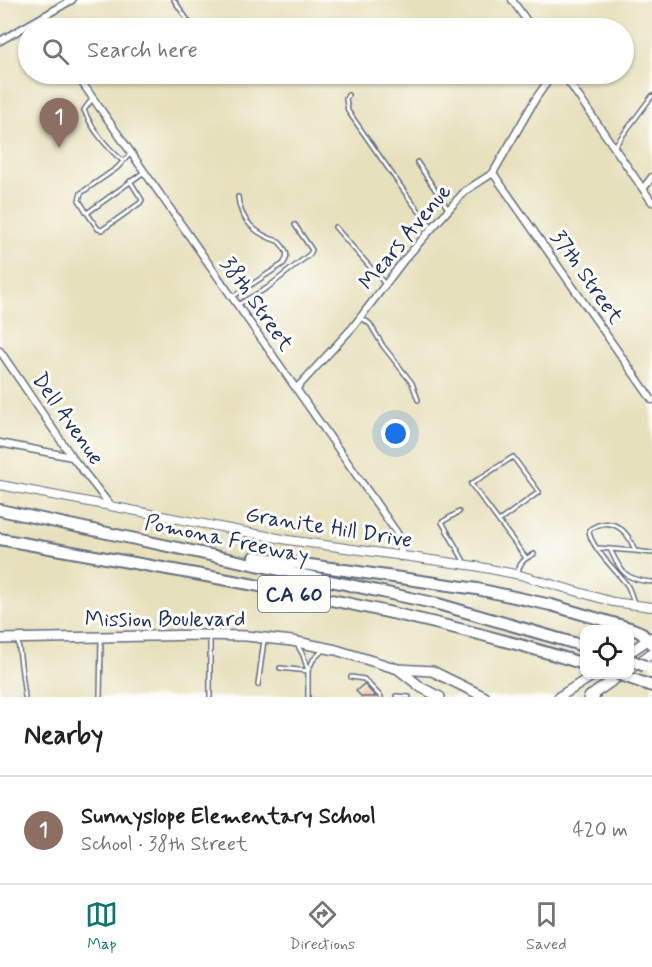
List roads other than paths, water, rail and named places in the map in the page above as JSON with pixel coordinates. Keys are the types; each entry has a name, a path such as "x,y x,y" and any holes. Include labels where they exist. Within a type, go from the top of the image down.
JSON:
{"highway":[{"name":"Pomona Freeway","path":"0,510 438,604 580,645"},
{"name":"Pomona Freeway","path":"0,540 416,618 538,649 580,662"},
{"path":"191,550 308,564 501,594 551,605 630,628 651,640"},
{"path":"634,661 649,667"},
{"path":"634,678 652,686"}],"main road":[{"name":"Mission Boulevard","path":"0,639 210,635 265,638 326,648 399,669 432,671 485,697"},
{"path":"634,650 651,640"},
{"path":"634,667 652,653"},
{"name":"Mission Boulevard","path":"399,669 422,688 440,697"},
{"path":"559,697 588,679"},
{"path":"591,697 618,679"}],"street":[{"path":"42,18 72,0"},
{"path":"512,0 525,18"},
{"path":"0,42 18,32"},
{"name":"38th Street","path":"83,84 397,533 401,543 400,556"},
{"name":"Mears Avenue","path":"296,389 360,317 448,209 465,191 493,173 546,84"},
{"path":"570,84 652,202"},
{"name":"37th Street","path":"493,173 652,400"},
{"path":"643,189 652,177"},
{"name":"Dell Avenue","path":"0,351 72,457 110,505"},
{"path":"0,443 72,457"},
{"name":"Granite Hill Drive","path":"0,485 288,540 466,565 518,575 613,602 652,607"}],"lane":[{"path":"174,0 186,18"},
{"path":"348,95 346,99 348,111 432,227"},
{"path":"614,147 652,96"},
{"path":"93,98 84,110 87,119 111,152 123,161"},
{"path":"130,181 142,200 140,203 102,230 98,229 79,200 81,193 117,168 131,152"},
{"path":"417,162 448,209"},
{"path":"87,213 144,171"},
{"path":"232,297 283,264 287,258 284,246 278,241 263,237 243,216 238,197"},
{"path":"237,305 267,288 310,254 312,250 310,246 295,225"},
{"path":"335,227 385,284"},
{"path":"360,317 370,324 383,346 412,384 418,400"},
{"path":"499,521 539,492 513,457 471,484 526,558"},
{"path":"459,512 442,522 466,565"},
{"path":"635,551 626,531 621,527 604,524 595,525 589,530 589,535 626,584 635,604"},
{"path":"598,548 652,553"},
{"path":"610,549 623,572 636,581 652,582"},
{"path":"518,575 519,565 534,554"},
{"path":"210,635 210,697"},
{"path":"100,697 101,637"},
{"path":"258,685 265,638"},
{"path":"17,639 25,697"},
{"path":"296,642 308,671 308,697"},
{"path":"308,671 313,660 326,648"},
{"path":"280,668 308,671"},
{"path":"351,677 364,679 381,697"},
{"path":"396,696 409,697"}],"place":[{"name":"Sunnyslope Elementary School","path":"59,148"}]}
